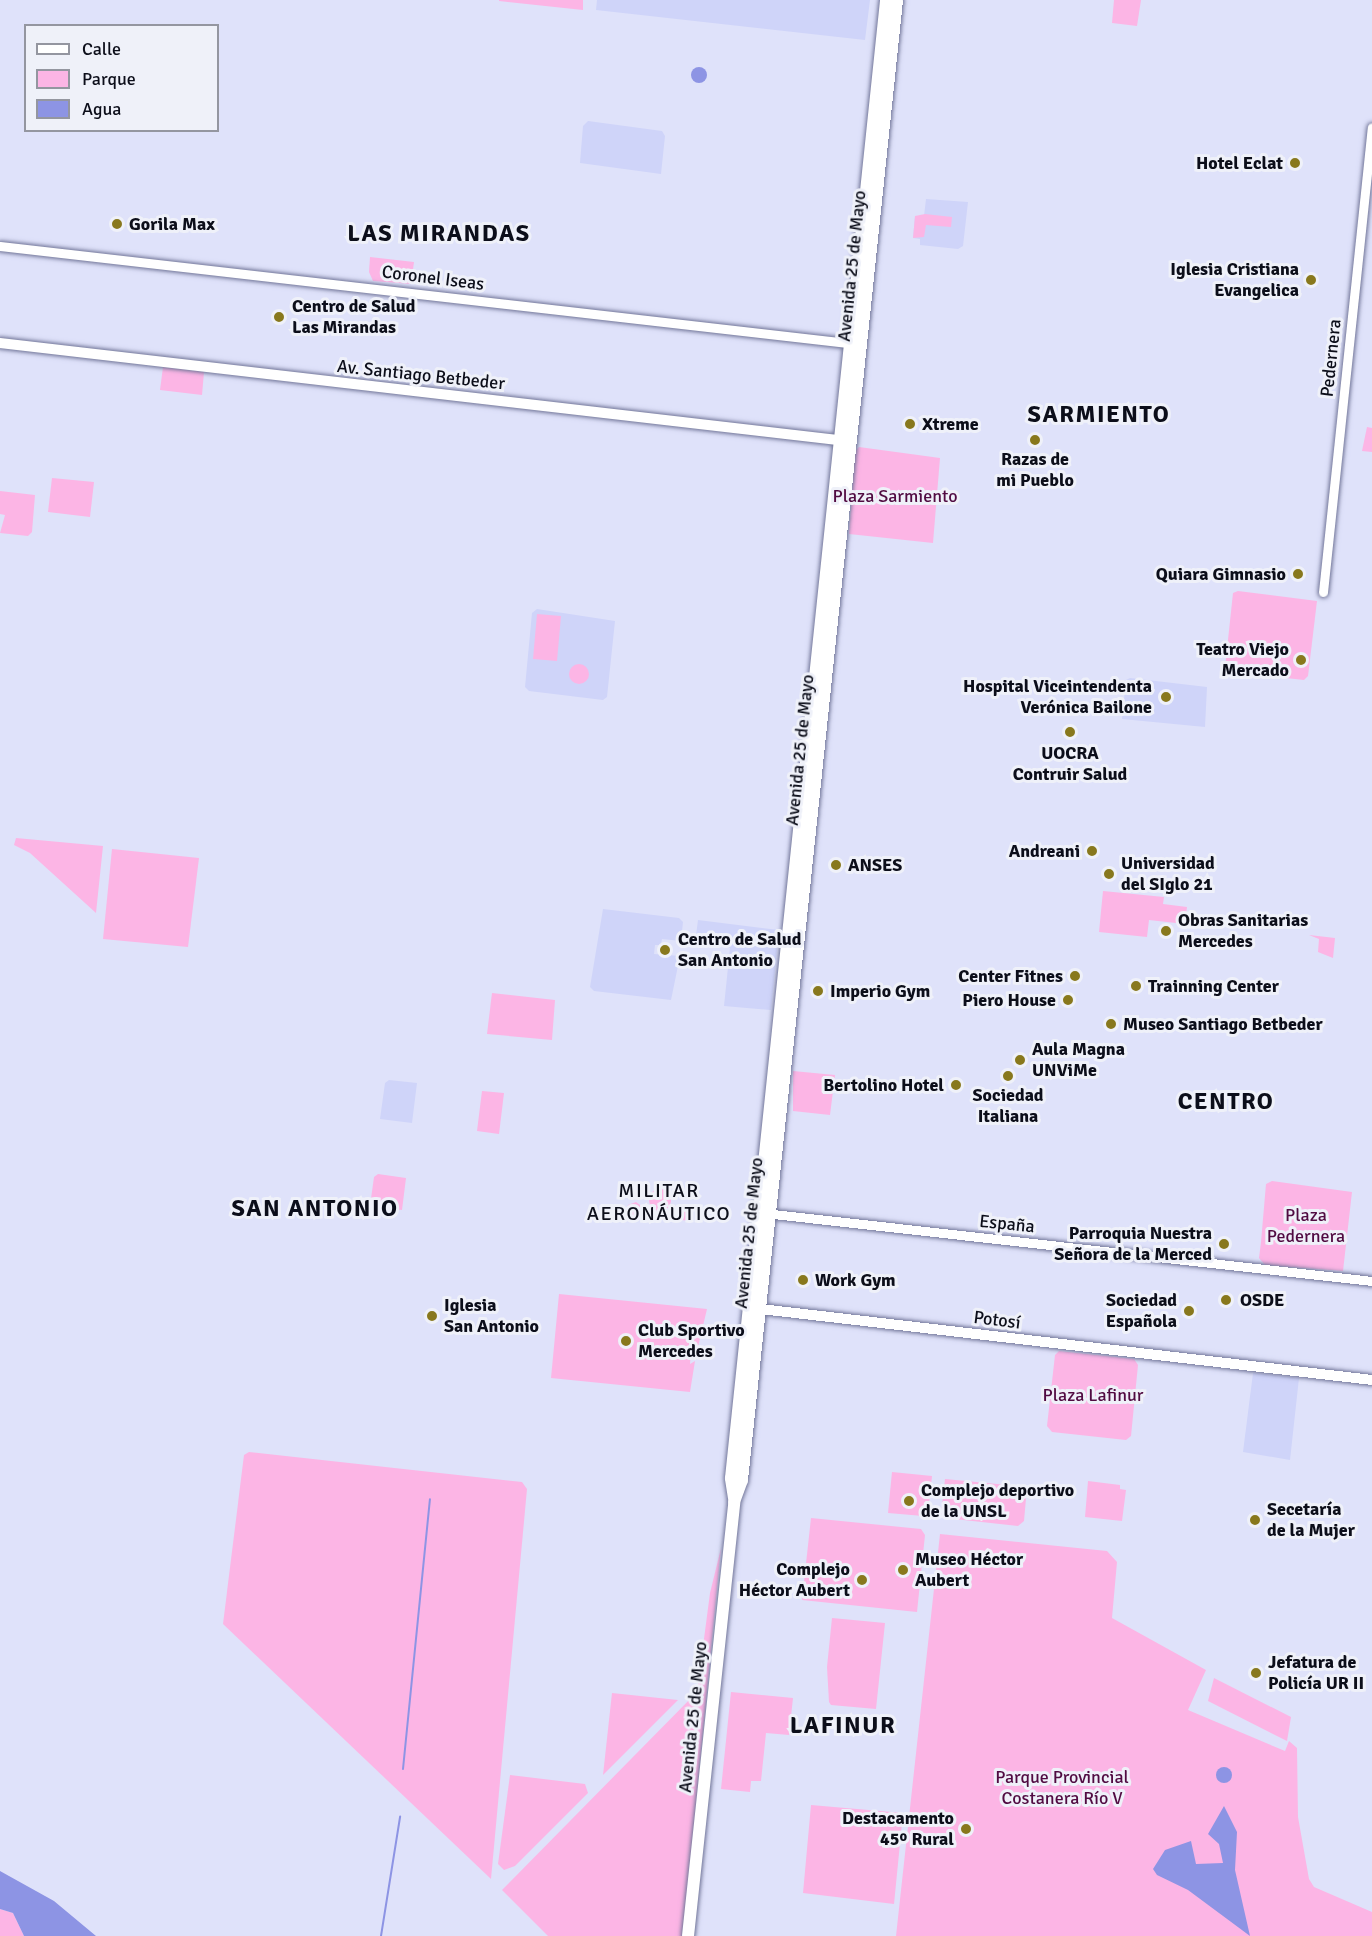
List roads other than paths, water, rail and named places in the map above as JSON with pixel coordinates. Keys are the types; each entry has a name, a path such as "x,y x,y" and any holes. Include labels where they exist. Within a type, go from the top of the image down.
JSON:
{"main road":[{"name":"Avenida 25 de Mayo","path":"688,1936 734,1502 742,1480 754,1309 855,344 886,0"},
{"name":"Avenida 25 de Mayo","path":"855,344 897,0"},
{"name":"Av. Santiago Betbeder","path":"0,343 845,440"},
{"name":"Potosí","path":"754,1309 1372,1380"}],"street":[{"name":"Pedernera","path":"1323,592 1372,128"},
{"name":"Coronel Iseas","path":"0,246 855,344"},
{"name":"España","path":"764,1213 1372,1281"}],"water":[{"path":"699,67 707,75 699,83 691,75"},
{"path":"1221,1767 1227,1767 1232,1775 1230,1781 1221,1783 1216,1778 1216,1772"},
{"path":"1224,1806 1237,1832 1235,1870 1250,1936 1188,1890 1157,1875 1153,1869 1165,1850 1191,1841 1196,1864 1223,1863 1219,1844 1208,1834"},
{"path":"0,1871 54,1901 96,1936 24,1936 13,1913 0,1909"}],"waterway":[{"path":"403,1769 430,1499"},
{"path":"381,1936 400,1817"}],"place":[{"name":"Hotel Eclat","path":"1295,163"},
{"name":"Gorila Max","path":"117,224"},
{"name":"Iglesia Cristiana Evangelica","path":"1311,280"},
{"name":"Centro de Salud Las Mirandas","path":"279,317"},
{"name":"Xtreme","path":"910,424"},
{"name":"Razas de mi Pueblo","path":"1035,440"},
{"name":"Quiara Gimnasio","path":"1298,574"},
{"name":"Teatro Viejo Mercado","path":"1301,660"},
{"name":"Hospital Viceintendenta Verónica Bailone","path":"1166,697"},
{"name":"UOCRA Contruir Salud","path":"1070,732"},
{"name":"Andreani","path":"1092,851"},
{"name":"ANSES","path":"836,865"},
{"name":"Universidad del SIglo 21","path":"1109,874"},
{"name":"Obras Sanitarias Mercedes","path":"1166,931"},
{"name":"Centro de Salud San Antonio","path":"665,950"},
{"name":"Center Fitnes","path":"1075,976"},
{"name":"Trainning Center","path":"1136,986"},
{"name":"Imperio Gym","path":"818,991"},
{"name":"Piero House","path":"1068,1000"},
{"name":"Museo Santiago Betbeder","path":"1111,1024"},
{"name":"Aula Magna UNViMe","path":"1020,1060"},
{"name":"Sociedad Italiana","path":"1008,1076"},
{"name":"Bertolino Hotel","path":"956,1085"},
{"name":"Parroquia Nuestra Señora de la Merced","path":"1224,1244"},
{"name":"Work Gym","path":"803,1280"},
{"name":"OSDE","path":"1226,1300"},
{"name":"Sociedad Española","path":"1189,1311"},
{"name":"Iglesia San Antonio","path":"432,1316"},
{"name":"Club Sportivo Mercedes","path":"626,1341"},
{"name":"Complejo deportivo de la UNSL","path":"909,1501"},
{"name":"Secetaría de la Mujer","path":"1255,1520"},
{"name":"Museo Héctor Aubert","path":"903,1570"},
{"name":"Complejo Héctor Aubert","path":"862,1580"},
{"name":"Jefatura de Policía UR II","path":"1256,1673"},
{"name":"Destacamento 45º Rural","path":"966,1829"}],"district":[{"name":"LAS MIRANDAS","path":"439,234"},
{"name":"SARMIENTO","path":"1099,415"},
{"name":"CENTRO","path":"1226,1102"},
{"name":"MILITAR AERONÁUTICO","path":"659,1202"},
{"name":"SAN ANTONIO","path":"315,1209"},
{"name":"LAFINUR","path":"843,1726"}],"park label":[{"name":"Plaza Sarmiento","path":"895,496"},
{"name":"Plaza Pedernera","path":"1306,1226"},
{"name":"Plaza Lafinur","path":"1093,1395"},
{"name":"Parque Provincial Costanera Río V","path":"1062,1788"}]}
